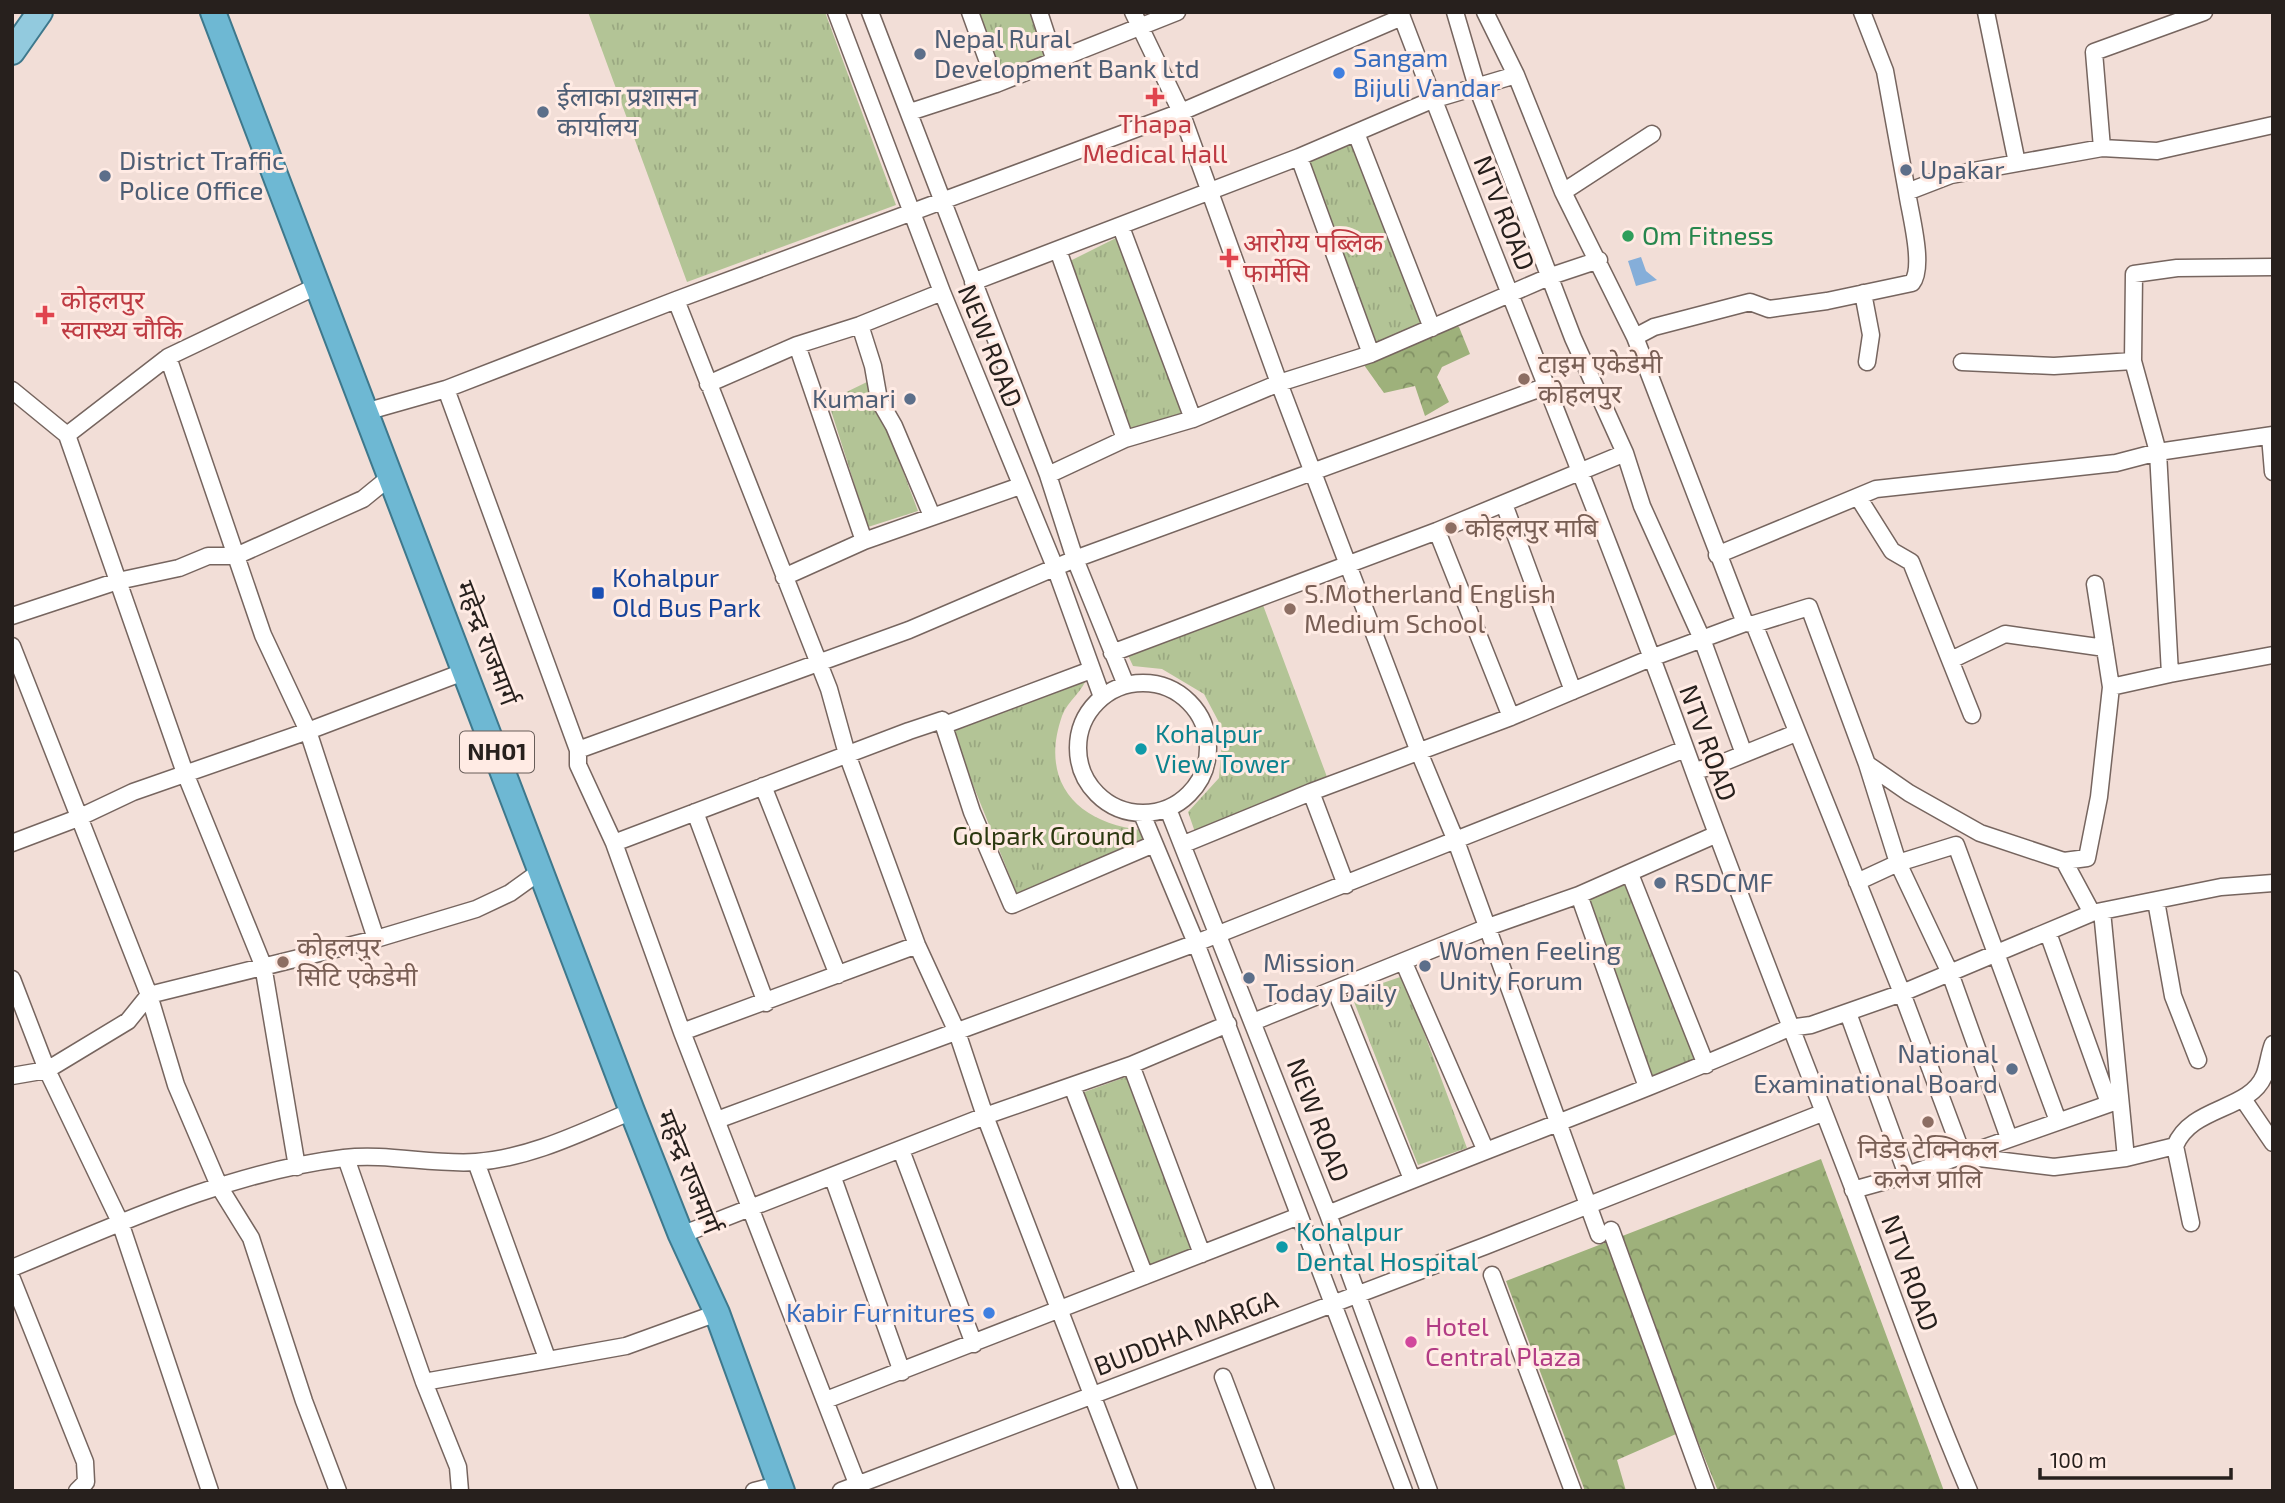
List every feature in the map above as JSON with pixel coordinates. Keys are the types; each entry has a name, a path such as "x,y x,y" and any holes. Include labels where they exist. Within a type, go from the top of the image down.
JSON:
{"highway":[{"name":"महेन्द्र राजमार्ग","path":"213,12 632,1111 681,1235 717,1313 780,1488"}],"main road":[{"path":"12,52 40,12"}],"street":[{"name":"NEW ROAD","path":"836,12 942,292 1055,567 1102,697"},
{"name":"NEW ROAD","path":"870,12 1048,475 1075,559 1126,685"},
{"path":"970,12 996,84"},
{"path":"1039,12 1055,61"},
{"path":"910,112 996,84 1055,61 1136,20 1177,12"},
{"path":"1455,12 1573,338 1625,453 1642,506 1702,639 1744,754"},
{"path":"1485,12 1516,75 1563,192 1635,337 1717,555 1796,733 1902,993 1962,1156"},
{"path":"1635,337 1654,327 1749,302 1769,309 1912,283 1917,276 1917,257 1907,192 1885,71 1862,12"},
{"path":"1986,12 2017,163"},
{"path":"2102,148 2094,52 2204,12"},
{"path":"365,412 446,389 676,300 1181,112 1401,15"},
{"name":"NTV ROAD","path":"1401,15 1432,100 1511,293 1544,387 1581,471 1694,771 1715,835 1853,1190 1933,1406 1969,1491"},
{"path":"1136,20 1181,112 1279,383 1488,927 1588,1207 1605,1232 1702,1490"},
{"path":"1481,86 1507,56"},
{"path":"973,282 1300,157 1432,100 1516,75"},
{"path":"1907,192 1951,175 2102,148 2157,151 2273,125"},
{"path":"1356,133 1432,328"},
{"path":"1563,192 1652,134"},
{"path":"1300,157 1371,354"},
{"path":"1121,227 1193,419"},
{"path":"1058,250 1125,439"},
{"path":"1048,475 1125,439 1193,419 1279,383 1371,354 1550,276 1599,260"},
{"path":"2170,674 2158,452 2133,361 2134,274 2177,268 2273,267"},
{"path":"67,435 167,357 317,286"},
{"path":"708,384 797,345 860,325 942,292"},
{"path":"1863,293 1871,335 1867,362"},
{"path":"676,300 829,689 847,754 917,945 957,1032 985,1115 1129,1491"},
{"path":"860,325 880,400 894,426 932,516"},
{"path":"797,345 864,541"},
{"path":"167,357 263,635 308,731 376,939"},
{"path":"1962,362 2054,366 2133,361"},
{"path":"578,750 909,630 1075,559 1544,387"},
{"path":"446,389 578,750 578,765 614,843 682,1032 859,1488"},
{"path":"12,390 67,435 185,773 263,965 297,1167"},
{"path":"1717,555 1876,489 2116,463 2158,452 2272,436 2273,472"},
{"path":"1112,653 1437,531 1625,453"},
{"path":"12,616 118,581 179,568 208,556 236,555 363,499 390,477"},
{"path":"784,577 864,541 1020,486"},
{"path":"1858,497 1892,551 1912,562 1972,715"},
{"path":"1504,504 1573,691"},
{"path":"1437,531 1511,717"},
{"path":"1867,764 1909,793 1980,833 2064,862 2087,858 2099,797 2111,687 2095,584"},
{"path":"1184,844 1311,792 1511,717 1651,658 1749,623 1809,607 1867,764 1898,863 1950,973 2010,1138"},
{"path":"1951,660 2005,634 2105,648"},
{"path":"12,646 149,995 176,1084 220,1188 251,1238 304,1401 338,1491"},
{"path":"2111,687 2273,655"},
{"path":"942,720 947,724 1091,670"},
{"path":"12,843 78,818 133,792 308,731 466,671"},
{"path":"1152,683 1187,700 1202,721 1208,747 1204,772 1190,794 1168,809 1142,814 1108,804 1084,778 1078,761 1079,734 1089,710 1102,697 1126,685 1152,683"},
{"path":"614,843 942,720"},
{"path":"942,720 972,812 1012,905 1154,845"},
{"path":"1694,771 1796,733"},
{"path":"717,1121 1196,943 1685,749"},
{"path":"763,786 838,975"},
{"path":"1311,792 1346,885"},
{"name":"NEW ROAD","path":"1168,809 1328,1214 1429,1491"},
{"path":"695,812 766,1003"},
{"name":"NEW ROAD","path":"1142,814 1228,1024 1404,1491"},
{"path":"1857,882 1898,863 1956,845 1980,833"},
{"path":"1253,1022 1488,927 1579,895 1715,835"},
{"path":"1956,845 2058,1121"},
{"path":"2064,862 2097,912 2115,1102 2126,1158"},
{"path":"12,1076 47,1070 128,1021 149,995 376,939 476,909 510,894 542,870"},
{"path":"1630,874 1706,1065"},
{"path":"1328,1214 1485,1149 1558,1125 1789,1028 1811,1025 1902,993 2097,912 2221,887 2273,883"},
{"path":"1579,895 1647,1087"},
{"path":"2157,901 2173,996 2198,1060"},
{"path":"2048,933 2115,1102"},
{"path":"682,1032 917,945"},
{"path":"1404,963 1485,1149"},
{"path":"12,979 47,1070 120,1222 210,1491"},
{"path":"1335,989 1412,1179"},
{"path":"1848,1013 1908,1175"},
{"path":"681,1235 833,1178 985,1115 1131,1065 1228,1024"},
{"path":"2191,1223 2175,1146 2181,1132 2196,1120 2243,1099 2268,1082 2273,1044"},
{"path":"1131,1065 1202,1254"},
{"path":"1072,1086 1145,1276"},
{"path":"2243,1099 2273,1143"},
{"path":"1853,1190 1908,1175 2115,1102"},
{"path":"12,1268 120,1222 220,1188 297,1167 346,1158 476,1162 532,1153 632,1111"},
{"name":"BUDDHA MARGA","path":"841,1491 859,1488 1588,1207 1822,1113"},
{"path":"1962,1156 2054,1167 2126,1158 2175,1146"},
{"path":"901,1150 974,1343"},
{"path":"346,1158 424,1382 458,1467 460,1491"},
{"path":"476,1162 547,1358"},
{"path":"833,1178 902,1372"},
{"path":"826,1400 1299,1216"},
{"path":"1492,1275 1573,1491"},
{"path":"12,1279 85,1462 86,1482 77,1491"},
{"path":"424,1382 626,1346 717,1313"},
{"path":"1223,1377 1266,1491"},
{"path":"754,1491 780,1488"}],"green space":[{"path":"588,12 825,12 896,205 687,282"},
{"path":"970,12 1039,12 1055,61 996,84"},
{"path":"1353,136 1430,324 1372,350 1303,158"},
{"path":"1118,237 1185,412 1128,431 1068,262"},
{"path":"1459,327 1470,354 1442,367 1437,377 1449,402 1425,416 1415,386 1384,393 1364,365 1409,339"},
{"path":"869,381 918,511 868,527 828,401"},
{"name":"Golpark Ground","path":"1260,597 1330,785 1196,835 1188,812 1219,778 1223,730 1204,694 1162,669 1133,666 1126,651"},
{"name":"Golpark Ground","path":"1088,675 1062,716 1056,740 1056,761 1060,779 1069,795 1099,819 1142,830 1148,847 1017,894 950,728"},
{"path":"1626,882 1699,1063 1650,1080 1586,900"},
{"path":"1403,976 1467,1148 1418,1165 1351,994"},
{"path":"1131,1075 1196,1252 1147,1273 1079,1094"},
{"path":"1821,1159 1944,1491 1718,1491 1692,1427 1617,1460 1626,1491 1585,1491 1506,1281"}],"water":[{"path":"1641,257 1646,271 1657,280 1636,286 1628,261"}],"place":[{"name":"Nepal Rural Development Bank Ltd","path":"920,54"},
{"name":"Sangam Bijuli Vandar","path":"1339,73"},
{"name":"Thapa Medical Hall","path":"1155,97"},
{"name":"ईलाका प्रशासन कार्यालय","path":"543,112"},
{"name":"Upakar","path":"1906,170"},
{"name":"District Traffic Police Office","path":"105,176"},
{"name":"Om Fitness","path":"1628,236"},
{"name":"आरोग्य पब्लिक फार्मेसि","path":"1229,258"},
{"name":"कोहलपुर स्वास्थ्य चौकि","path":"45,315"},
{"name":"टाइम एकेडेमी कोहलपुर","path":"1524,379"},
{"name":"Kumari","path":"910,399"},
{"name":"कोहलपुर माबि","path":"1451,528"},
{"name":"Kohalpur Old Bus Park","path":"598,593"},
{"name":"S.Motherland English Medium School","path":"1290,609"},
{"name":"Kohalpur View Tower","path":"1141,749"},
{"name":"RSDCMF","path":"1660,883"},
{"name":"कोहलपुर सिटि एकेडेमी","path":"283,962"},
{"name":"Women Feeling Unity Forum","path":"1425,966"},
{"name":"Mission Today Daily","path":"1249,978"},
{"name":"National Examinational Board","path":"2012,1069"},
{"name":"निडेड टेक्निकल कलेज प्रालि","path":"1928,1122"},
{"name":"Kohalpur Dental Hospital","path":"1282,1247"},
{"name":"Kabir Furnitures","path":"989,1313"},
{"name":"Hotel Central Plaza","path":"1411,1342"}]}
